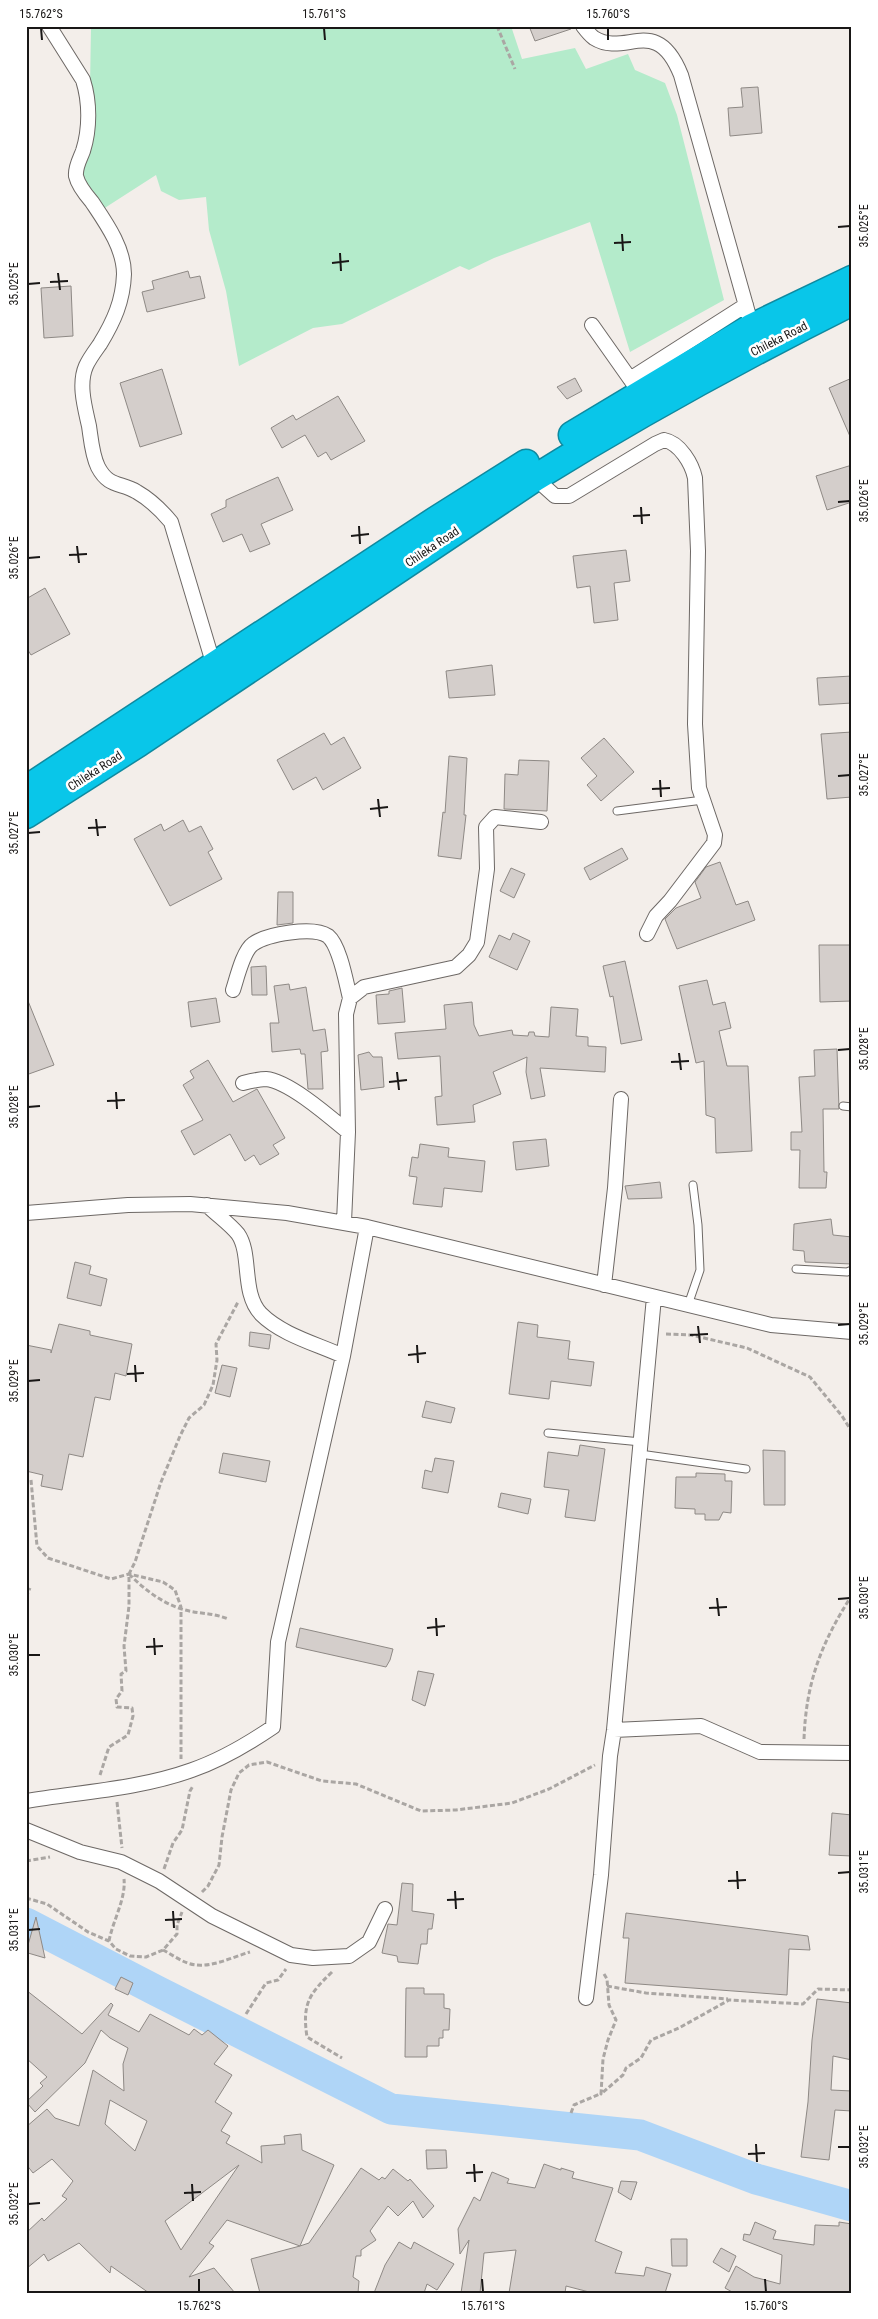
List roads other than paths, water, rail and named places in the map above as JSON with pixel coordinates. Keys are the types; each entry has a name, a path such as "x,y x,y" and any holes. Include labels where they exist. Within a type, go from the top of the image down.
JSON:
{"highway":[{"name":"Chileka Road","path":"26,789 434,521 635,386 749,316 852,279"},
{"name":"Chileka Road","path":"26,815 139,743 536,478 597,440 758,349 852,302"}],"street":[{"path":"49,26 83,80 86,89 88,105 86,133 76,177 105,221 118,246 124,272 121,304 112,324 85,368 83,382 83,396 97,464 104,478 114,484 135,491 156,505 171,522 214,666"},
{"path":"583,26 594,38 607,42 640,40 656,42 675,59 682,75 749,316"},
{"path":"592,325 635,386"},
{"path":"536,478 555,496 569,496 664,440 673,444 692,468 695,478 698,551 695,724 699,788 715,835 714,843 670,901 656,916 647,934"},
{"path":"350,998 364,987 456,967 463,961 477,942 488,869 486,827 495,817 541,822"},
{"path":"233,990 244,958 252,944 288,932 315,931 328,937 337,950 350,998 346,1014 348,1132 344,1222"},
{"path":"243,1083 268,1079 282,1084 321,1109 348,1132"},
{"path":"604,1285 615,1188 621,1099"},
{"path":"26,1212 128,1205 207,1205 287,1213 367,1227 771,1325 852,1332"},
{"path":"207,1205 238,1235 243,1249 253,1303 262,1314 278,1326 343,1356"},
{"path":"26,1801 141,1784 191,1771 246,1746 273,1727 278,1642 343,1356 367,1227"},
{"path":"586,1998 601,1875 610,1756 614,1730 654,1297"},
{"path":"614,1730 701,1726 760,1752 803,1754 852,1753"},
{"path":"26,1830 80,1852 121,1862 159,1881 190,1902 270,1946 291,1955 313,1958 349,1956 369,1942 384,1909"}],"lane":[{"path":"617,811 703,800"},
{"path":"842,1106 852,1107"},
{"path":"688,1305 700,1270 698,1225 693,1186"},
{"path":"796,1269 847,1272 852,1270"},
{"path":"548,1433 640,1448 746,1469"}],"waterway":[{"path":"26,1923 391,2109 640,2135 756,2179 852,2206"}]}
